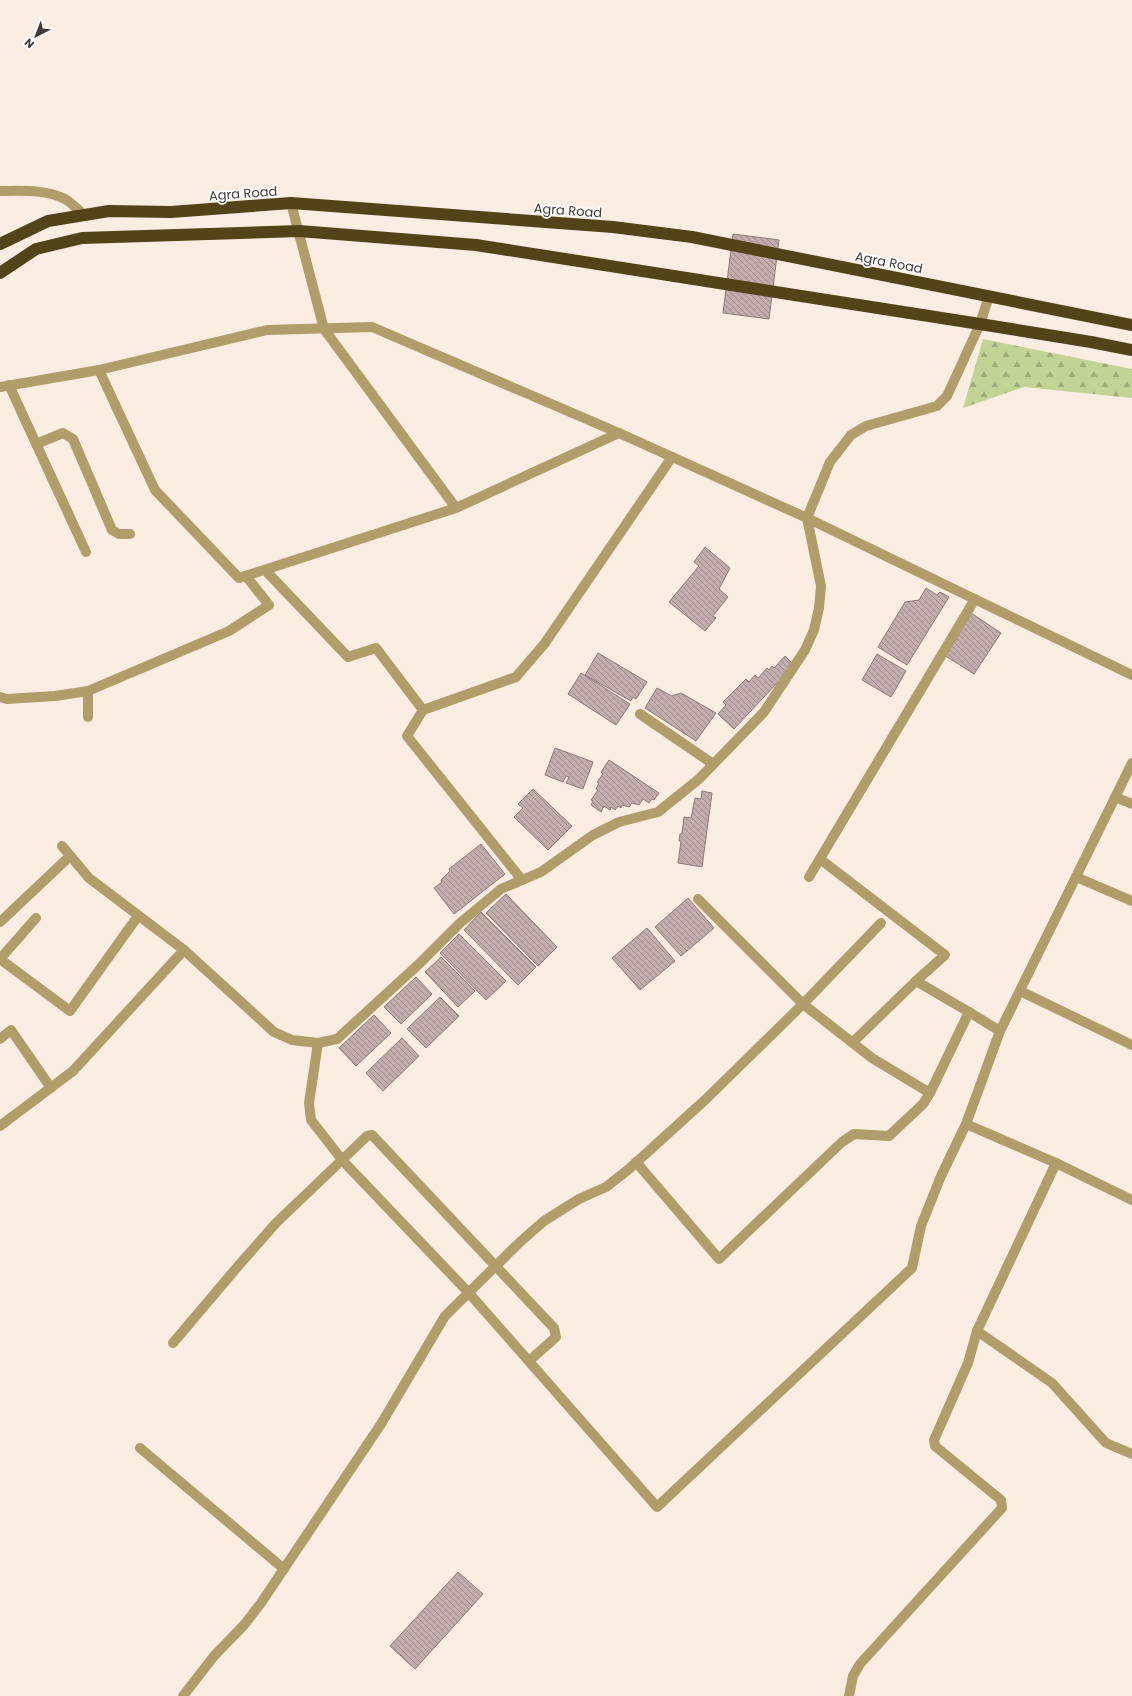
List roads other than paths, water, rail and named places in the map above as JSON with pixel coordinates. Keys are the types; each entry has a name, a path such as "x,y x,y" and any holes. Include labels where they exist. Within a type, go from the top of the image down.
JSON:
{"highway":[{"name":"Agra Road","path":"0,244 48,221 108,211 171,212 291,203 613,227 692,237 1132,326"},
{"path":"0,273 36,250 82,238 299,231 476,246 980,324 1132,350"}],"street":[{"path":"0,191 36,191 57,196 66,200 84,215"},
{"path":"291,203 324,329 456,508"},
{"path":"62,846 89,878 184,950 274,1032 292,1040 318,1043 337,1039 420,964 460,923 500,889 541,872 600,831 619,822 658,812 699,779 764,712 805,650 814,630 819,608 821,586 807,518 830,462 851,435 866,426 937,406 947,396 980,324 989,296"},
{"path":"86,552 36,444 5,386 99,370 267,330 372,327 619,433 807,518 1132,675"},
{"path":"99,370 155,490 239,578 456,508 619,433"},
{"path":"36,444 63,433 73,439 112,530 119,534 130,534"},
{"path":"522,880 407,736 423,710 516,677 545,643 672,457"},
{"path":"265,570 348,657 376,648 423,710"},
{"path":"0,697 7,699 55,696 88,691 229,631 269,604 246,576"},
{"path":"809,877 975,599"},
{"path":"88,691 88,717"},
{"path":"640,714 713,764"},
{"path":"318,1043 309,1103 311,1120 343,1161 468,1292 657,1507 912,1268 922,1226 941,1176 966,1124 1000,1031 1132,763"},
{"path":"1115,797 1132,804"},
{"path":"0,922 70,856"},
{"path":"820,859 945,955 853,1042"},
{"path":"1076,877 1132,901"},
{"path":"698,899 803,1004 872,1058 930,1093"},
{"path":"36,918 0,959 70,1011 138,916"},
{"path":"183,1696 214,1656 257,1609 381,1424 444,1316 544,1220 579,1199 606,1187 705,1100 803,1004 881,923"},
{"path":"0,1126 73,1071 184,950"},
{"path":"916,981 1000,1031"},
{"path":"1020,991 1132,1046"},
{"path":"636,1162 719,1259 842,1142 854,1134 888,1136 923,1104 930,1093 969,1012"},
{"path":"0,1039 11,1030 51,1088"},
{"path":"966,1124 1056,1163 1132,1200"},
{"path":"173,1343 234,1270 276,1223 368,1136 372,1136 554,1328 556,1337 529,1361"},
{"path":"849,1696 853,1676 860,1664 1002,1508 1001,1500 936,1446 934,1440 968,1363 977,1331 1056,1163"},
{"path":"977,1331 1052,1383 1106,1443 1132,1454"},
{"path":"140,1448 284,1569"}]}
